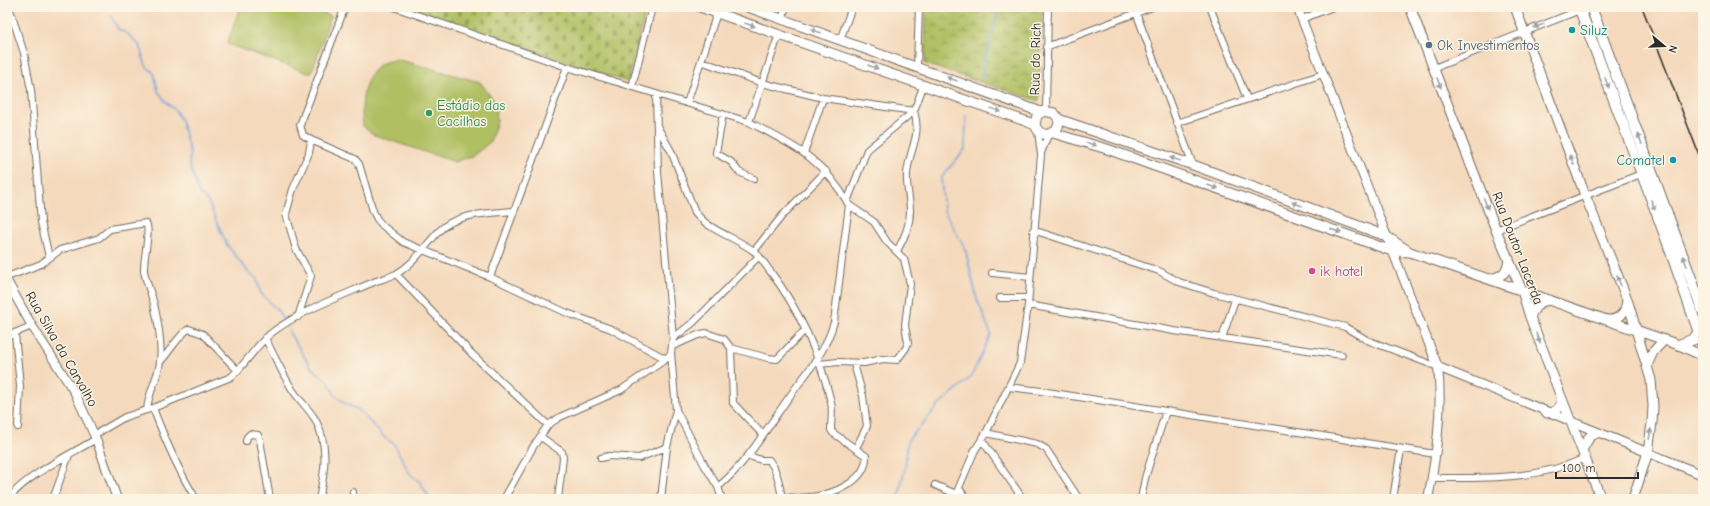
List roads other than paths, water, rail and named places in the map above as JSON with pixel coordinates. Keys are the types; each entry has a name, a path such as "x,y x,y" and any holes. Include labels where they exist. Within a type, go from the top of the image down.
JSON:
{"main road":[{"path":"700,7 924,84 1051,134 1107,150 1392,251 1410,252"},
{"path":"748,7 1044,111 1054,113 1058,119 1058,127 1051,134"},
{"name":"Rua Doutor Lacerda","path":"1410,7 1496,230 1522,291 1530,317 1601,499"},
{"path":"1515,7 1585,195 1626,299 1651,380 1653,406 1648,452 1633,499"},
{"path":"1591,7 1676,234 1703,311"},
{"path":"1579,9 1666,238 1703,344"},
{"path":"1599,62 1609,58"},
{"path":"1036,128 1037,115 1044,111"},
{"path":"1621,119 1631,114"},
{"path":"1058,119 1193,165 1386,236 1410,252 1679,345 1703,356"},
{"path":"1666,238 1676,234"},
{"path":"1490,279 1505,274 1509,259"},
{"path":"1602,319 1613,320 1622,315 1626,306 1626,299"},
{"path":"1530,317 1537,305 1544,301 1550,300"},
{"path":"1679,345 1694,339 1699,330"},
{"path":"1647,365 1653,352 1664,340"},
{"path":"1547,413 1555,411 1562,399"},
{"path":"1584,454 1587,439 1597,433"}],"street":[{"path":"9,7 24,53 31,90 41,222 49,257"},
{"path":"345,7 300,125 303,135 311,140 355,159 359,164 373,211 383,226 403,242 422,251 490,277 567,313 612,329 666,359"},
{"path":"394,7 567,67 749,122 812,158 826,172 848,203 874,222 887,242 904,259 910,284 906,322 908,343 897,360 883,359 854,364 818,361"},
{"path":"632,87 652,7"},
{"path":"782,19 786,7"},
{"path":"840,40 852,7"},
{"path":"917,67 919,7"},
{"name":"Rua do Rich","path":"1044,111 1048,7"},
{"path":"1046,47 1135,10 1152,7"},
{"path":"1210,7 1247,99"},
{"path":"1297,7 1438,367 1441,392 1435,454 1428,499"},
{"path":"1302,19 1333,7"},
{"path":"1434,68 1579,9"},
{"path":"1135,10 1193,165"},
{"path":"687,103 717,13"},
{"path":"749,122 778,34"},
{"path":"701,61 762,83 823,98 914,111"},
{"path":"490,277 567,67"},
{"path":"1177,123 1323,74"},
{"path":"718,487 735,473 749,456 818,361 829,340 834,322 848,203 867,150 914,111 924,84"},
{"path":"656,94 658,172 673,338 671,353 676,410 667,447 661,499"},
{"path":"804,153 823,98"},
{"path":"897,251 906,233 910,211 907,175 909,159 917,135 917,123 914,111"},
{"path":"723,114 716,153 731,162 739,172 754,179"},
{"path":"657,126 671,151 695,212 714,229 756,253 779,283 805,330 818,361 831,403 831,430 833,434 866,456 861,473 845,486 825,496 809,498 779,498 778,479 771,463 768,460 761,460 749,456"},
{"path":"956,494 975,450 986,433 1020,363 1028,305 1033,230 1041,155 1036,128"},
{"path":"1041,155 1051,134"},
{"path":"298,316 311,276 296,249 286,214 293,189 309,153 311,140"},
{"path":"673,338 694,322 756,253 782,216 826,172"},
{"path":"1496,230 1641,174"},
{"path":"10,495 34,477 69,455 125,416 150,409 231,377 275,330 298,316 396,274 422,251 440,230 456,220 514,211"},
{"path":"7,277 41,264 49,257 76,244 99,238 110,229 146,223 149,230 144,257 144,272 154,306 160,348 160,362 149,398 150,409 164,440 196,499"},
{"path":"1033,230 1159,271 1180,282 1235,300 1345,328 1367,340 1438,367 1547,413 1703,475"},
{"path":"992,273 1030,278"},
{"path":"396,274 472,354 548,425"},
{"name":"Rua Silva da Carvalho","path":"7,281 32,326 75,394 95,437 117,499"},
{"path":"1000,298 1028,298"},
{"path":"1222,338 1235,300"},
{"path":"1028,305 1222,338 1342,355"},
{"path":"7,336 32,326"},
{"path":"160,362 169,353 180,336 189,329 203,334 238,371"},
{"path":"731,348 777,359 805,330"},
{"path":"673,346 706,333 724,339 731,348 733,403 763,435"},
{"path":"15,334 20,386 18,427"},
{"path":"266,338 293,390 310,411 318,426 323,442 325,460 319,499"},
{"path":"504,499 548,425 560,417 621,390 666,359 671,353"},
{"path":"854,364 863,396 867,426 856,448"},
{"path":"1008,387 1435,454"},
{"path":"676,410 705,466 718,487 722,499"},
{"path":"1141,499 1145,478 1166,411"},
{"path":"986,433 1037,444 1046,449 1079,499"},
{"path":"246,441 250,434 258,435 270,499"},
{"path":"541,437 562,452 563,458 558,499"},
{"path":"982,440 1023,499"},
{"path":"601,458 609,456 639,458 667,447"},
{"path":"1393,499 1401,449"},
{"path":"1432,478 1534,473 1555,470 1584,454"},
{"path":"53,499 69,455"},
{"path":"934,485 966,499"}],"waterway":[{"path":"981,80 984,62 999,7"},
{"path":"111,16 118,29 128,34 139,45 146,66 154,73 158,91 166,102 175,110 181,120 190,153 189,164 199,193 208,202 227,245 250,274 256,278 261,293 278,311 284,321"},
{"path":"898,499 905,468 908,440 939,405 971,377 991,334 977,299 965,248 944,211 941,178 965,149 966,116"},
{"path":"286,324 290,334 311,367 329,383 335,395 346,404 359,410 385,438 394,444 410,474 420,482 430,499"}],"railway":[{"path":"1642,7 1703,165"}],"place":[{"name":"Siluz","path":"1572,30"},
{"name":"Ok Investimentos","path":"1429,45"},
{"name":"Estádio das Cacilhas","path":"429,113"},
{"name":"Comatel","path":"1673,160"},
{"name":"ik hotel","path":"1312,271"}]}
